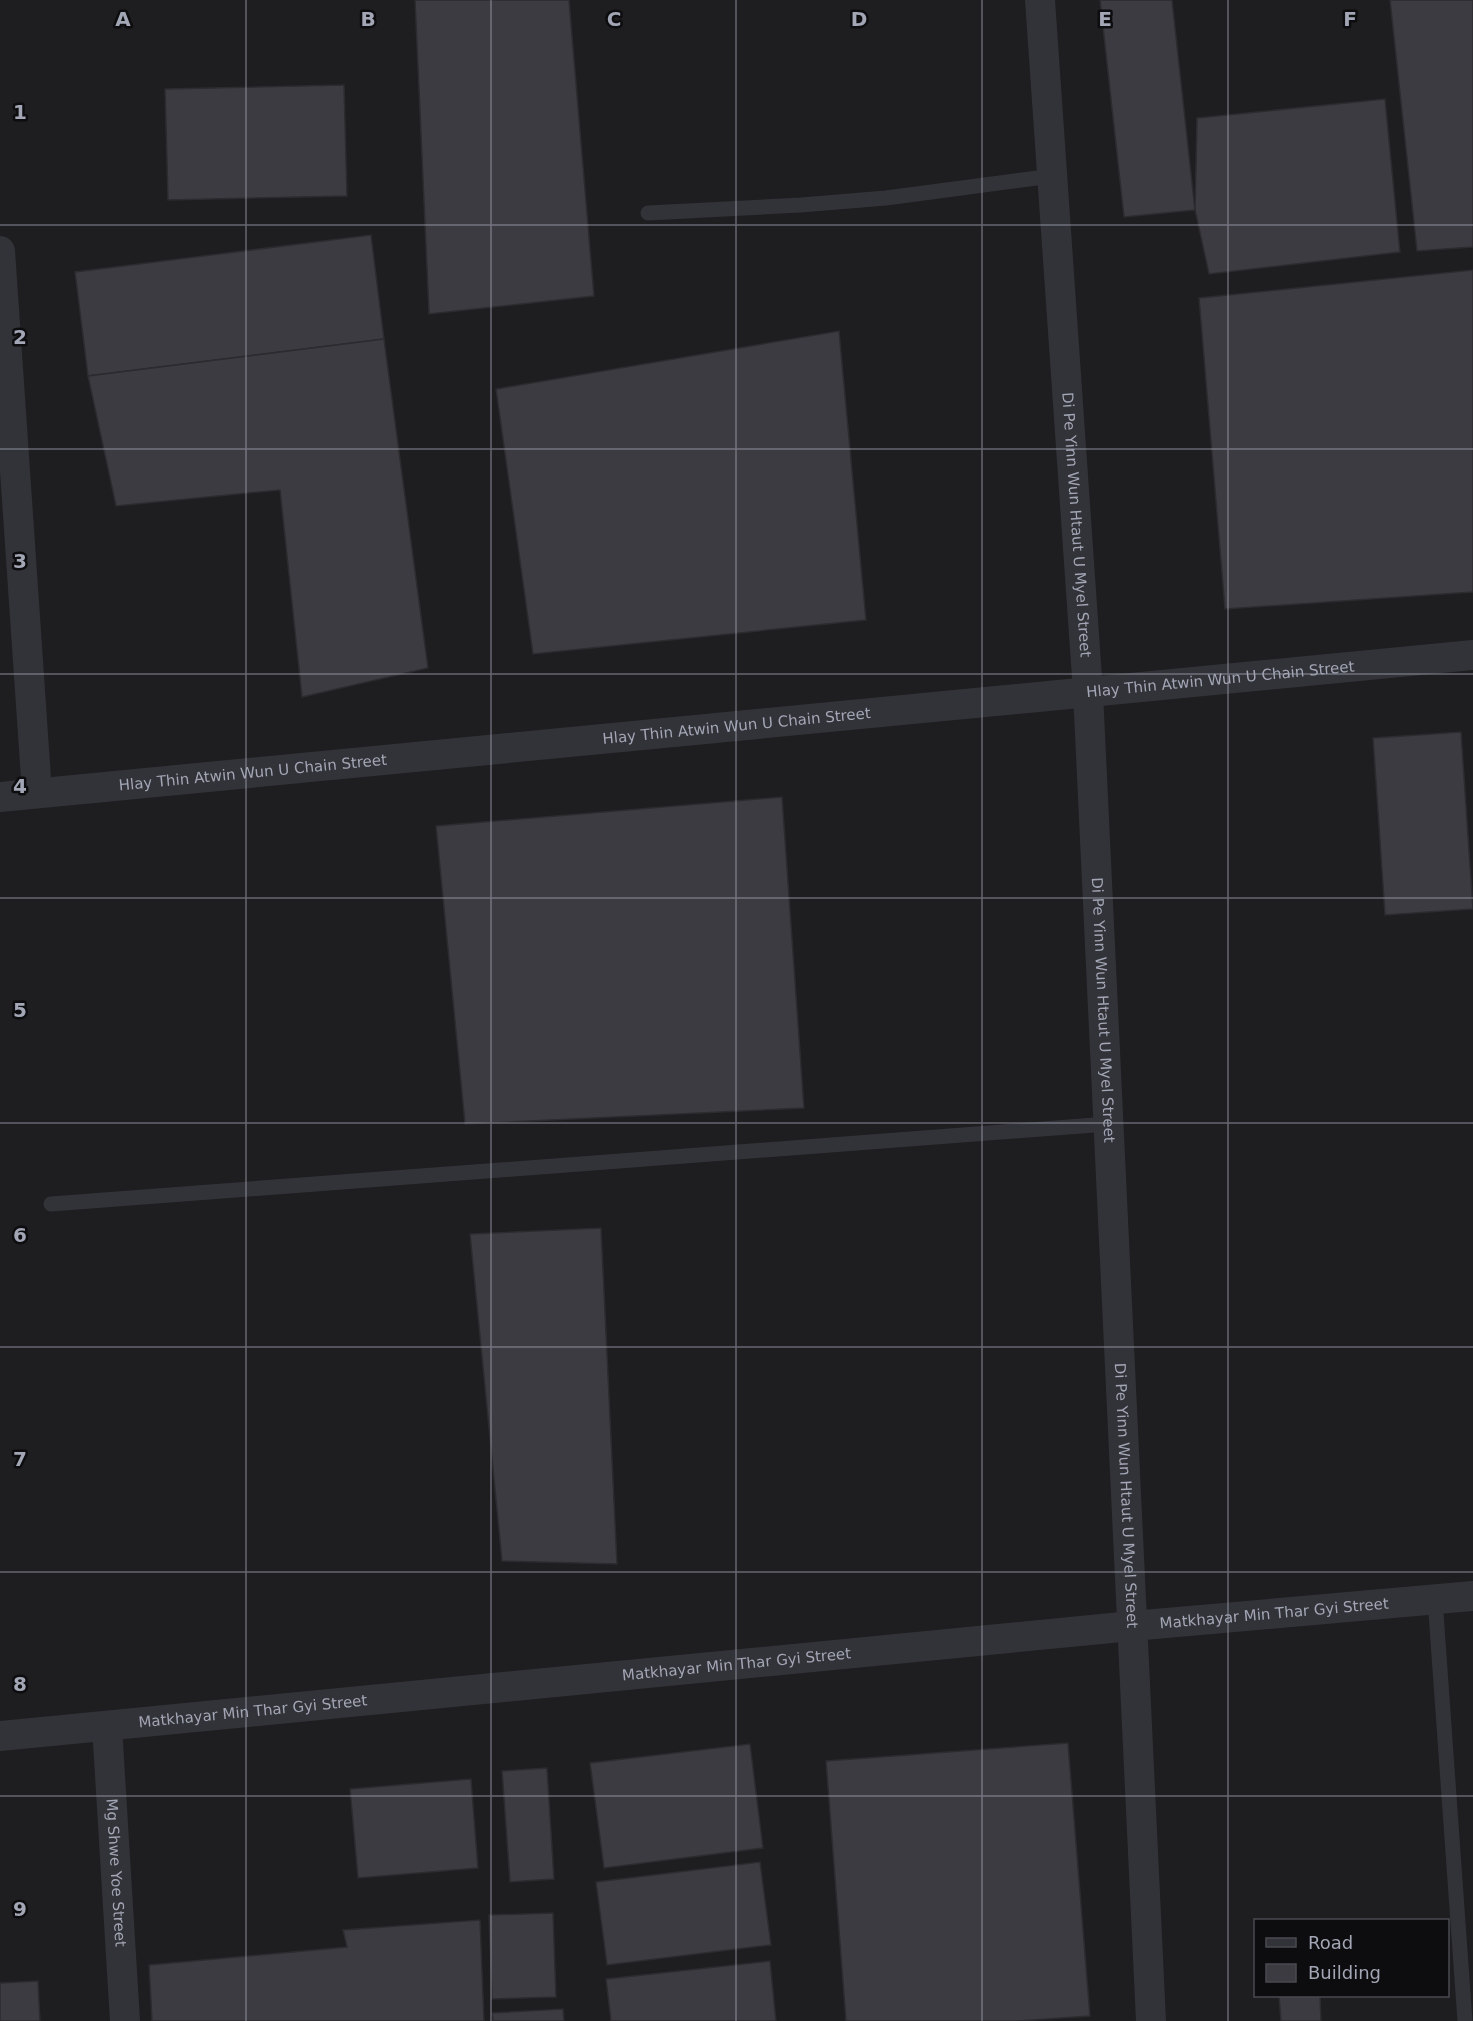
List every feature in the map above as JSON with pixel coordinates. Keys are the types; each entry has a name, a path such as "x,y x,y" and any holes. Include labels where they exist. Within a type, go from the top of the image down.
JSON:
{"street":[{"name":"Di Pe Yinn Wun Htaut U Myel Street","path":"1040,0 1088,692 1151,2021"},
{"path":"0,251 37,793"},
{"name":"Hlay Thin Atwin Wun U Chain Street","path":"0,797 1473,655"},
{"name":"Matkhayar Min Thar Gyi Street","path":"0,1736 1132,1626 1473,1596"},
{"name":"Mg Shwe Yoe Street","path":"107,1726 125,2021"}],"lane":[{"path":"648,213 886,198 1052,176"},
{"path":"51,1204 1108,1124"},
{"path":"1435,1599 1465,2021"}],"shaded area":[{"path":"0,0 1473,0 1473,2021 0,2021"}],"building":[{"path":"415,0 569,0 594,296 429,314"},
{"path":"1100,0 1172,0 1195,210 1124,217"},
{"path":"1390,0 1473,0 1473,247 1417,251"},
{"path":"344,85 347,196 168,200 165,89"},
{"path":"1385,99 1400,252 1209,274 1195,210 1197,118"},
{"path":"371,235 384,339 88,376 75,272"},
{"path":"1473,270 1473,592 1225,609 1199,298"},
{"path":"839,331 866,620 533,654 496,389"},
{"path":"384,339 428,668 302,697 280,490 116,506 88,376"},
{"path":"1461,732 1473,909 1385,915 1373,738"},
{"path":"782,797 804,1108 465,1124 436,826"},
{"path":"601,1228 617,1564 502,1561 470,1234"},
{"path":"1068,1743 1090,2016 1018,2021 846,2021 826,1761"},
{"path":"750,1744 763,1848 604,1868 590,1763"},
{"path":"547,1768 554,1879 510,1882 502,1771"},
{"path":"471,1779 478,1868 358,1878 350,1789"},
{"path":"760,1862 771,1945 607,1965 596,1882"},
{"path":"553,1913 556,1997 492,1999 489,1915"},
{"path":"480,1920 484,2021 152,2021 149,1965 347,1947 343,1930"},
{"path":"770,1961 776,2021 611,2021 606,1979"},
{"path":"38,1981 40,2021 0,2021 0,1983"},
{"path":"1279,1997 1320,1997 1321,2021 1281,2021"},
{"path":"563,2009 564,2021 493,2021 492,2013"}]}
